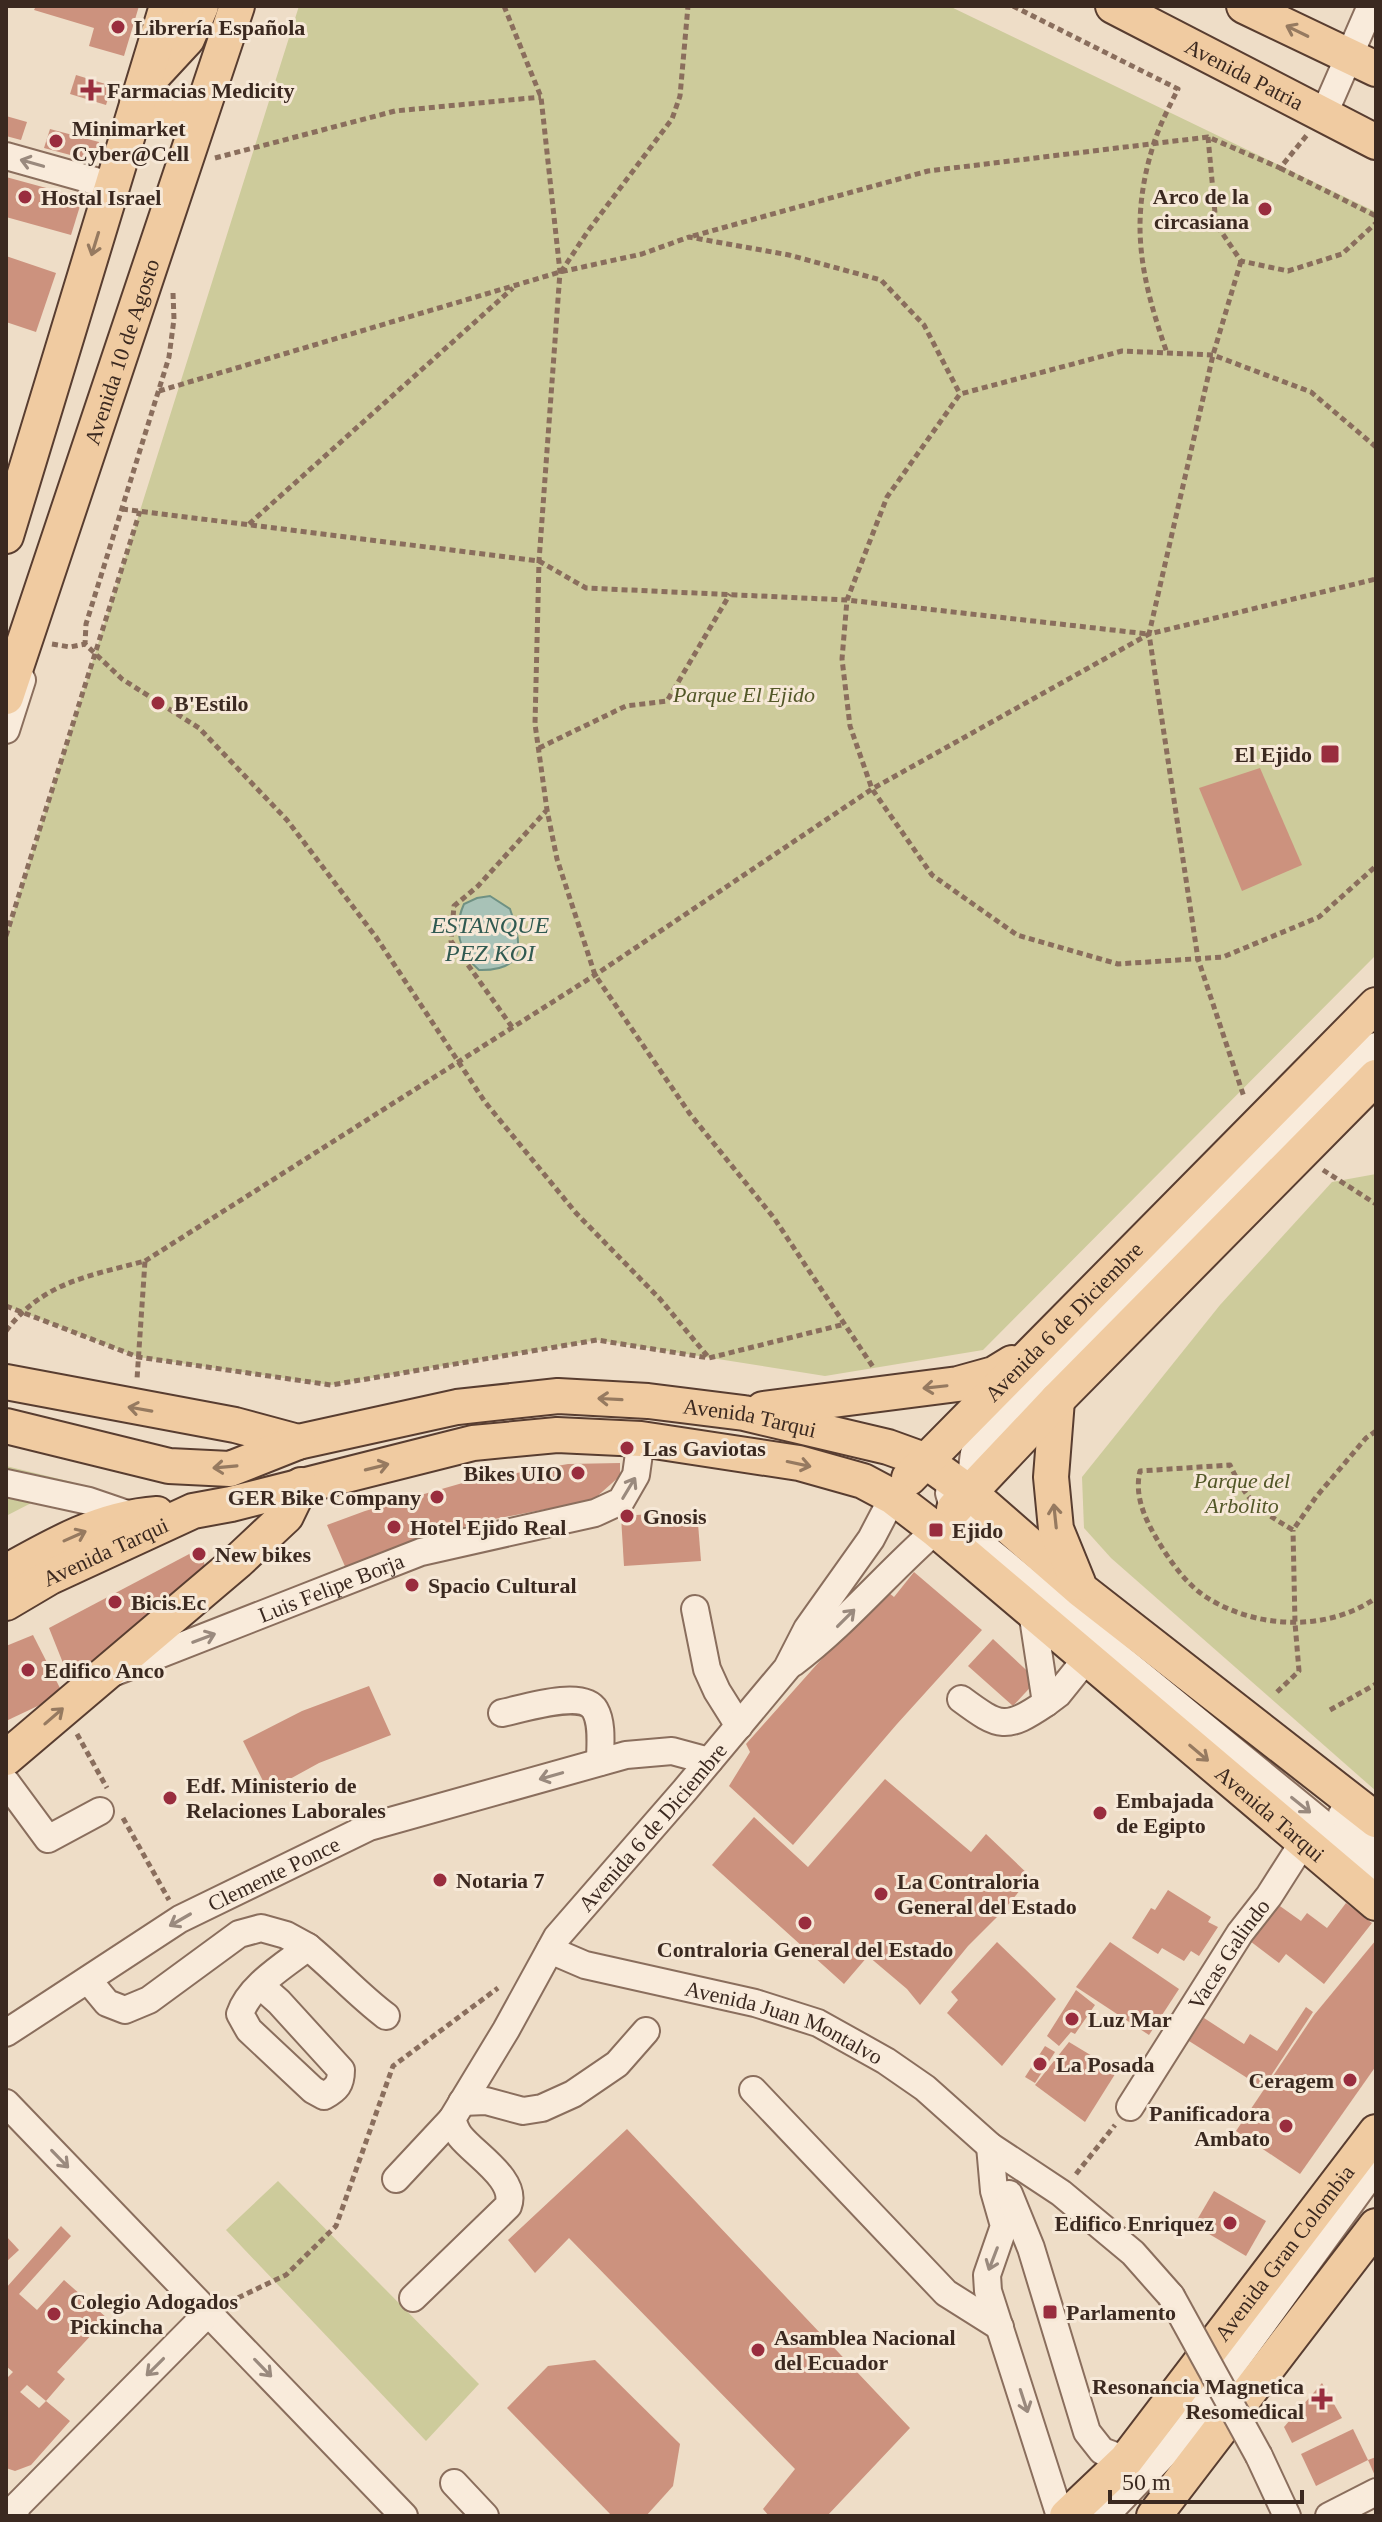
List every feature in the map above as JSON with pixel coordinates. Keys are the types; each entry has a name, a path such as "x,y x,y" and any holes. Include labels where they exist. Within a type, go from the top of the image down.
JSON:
{"main road":[{"path":"6,536 139,96 170,6"},
{"path":"139,96 187,39 201,6"},
{"name":"Avenida 10 de Agosto","path":"7,691 208,132 237,6"},
{"name":"Avenida Patria","path":"1113,6 1376,142"},
{"path":"1244,6 1362,63"},
{"path":"139,96 208,132"},
{"name":"Avenida 6 de Diciembre","path":"945,1494 1033,1351 1376,1005"},
{"name":"Avenida 6 de Diciembre","path":"893,1497 945,1494 1057,1400 1376,1077"},
{"path":"744,1413 790,1403 958,1384 994,1374 1033,1351"},
{"name":"Avenida Tarqui","path":"6,1382 235,1425 298,1442 457,1407 558,1396 648,1401 744,1413 888,1447 945,1494 1080,1589 1376,1820"},
{"path":"1057,1400 1051,1477 1056,1529 1080,1589"},
{"path":"6,1426 169,1466 230,1469 298,1442 301,1485 286,1516 105,1676"},
{"name":"Avenida Tarqui","path":"6,1603 50,1577 193,1511 473,1443 557,1435 641,1439 799,1463 863,1481 893,1497 945,1494"},
{"name":"Avenida Tarqui","path":"945,1494 1032,1611 1376,1903"},
{"path":"6,1572 75,1534 133,1516 193,1511"},
{"name":"Luis Felipe Borja","path":"6,1758 105,1676"},
{"name":"Avenida Gran Colombia","path":"1067,2516 1126,2460 1376,2132"},
{"path":"1154,2516 1376,2226"}],"street":[{"path":"6,730 166,246 220,98 237,6"},
{"path":"1323,116 1362,63 1371,6"},
{"path":"6,156 113,186"},
{"path":"945,1494 960,1445 1376,1026"},
{"path":"945,1494 974,1453 1376,1046"},
{"name":"Luis Felipe Borja","path":"105,1676 421,1552 595,1513 621,1501 636,1475 641,1439"},
{"path":"6,1483 89,1501 133,1516"},
{"path":"945,1494 1376,1841"},
{"path":"945,1494 980,1543 1376,1867"},
{"name":"Avenida 6 de Diciembre","path":"787,1668 821,1642 901,1560 945,1494"},
{"name":"Avenida 6 de Diciembre","path":"396,2179 457,2110 557,1937 787,1668 807,1629 871,1539 893,1497"},
{"path":"695,1609 707,1669 739,1726"},
{"path":"1032,1611 1046,1703"},
{"path":"961,1699 983,1716 1000,1723 1013,1723 1058,1694 1087,1658"},
{"path":"502,1713 565,1700 585,1701 595,1710 600,1732 600,1762"},
{"name":"Clemente Ponce","path":"6,2033 180,1919 369,1827 626,1755 672,1751 709,1761"},
{"path":"6,1782 48,1839 100,1811"},
{"name":"Vacas Galindo","path":"1130,2107 1240,1933 1269,1896 1304,1841"},
{"path":"88,1980 107,2003 125,2010 149,2000 239,1934 261,1928 286,1935 308,1947 386,2016"},
{"path":"261,1986 308,1947"},
{"name":"Avenida Juan Montalvo","path":"550,1950 585,1965 755,2003 818,2023 886,2061 925,2088 990,2146 1061,2193 1133,2253 1171,2296 1259,2456 1287,2516"},
{"path":"413,2298 508,2206 511,2198 508,2185 458,2134 457,2110 486,2101 523,2111 542,2108 573,2094 617,2064 646,2031"},
{"path":"753,2090 946,2293 1000,2327"},
{"path":"6,2103 404,2516"},
{"path":"990,2146 994,2191 1004,2226 1002,2238 991,2260 987,2283 1060,2516"},
{"name":"Avenida Juan Montalvo","path":"990,2146 1031,2248 1087,2432 1102,2451 1126,2460"},
{"path":"1105,2516 1179,2439 1376,2168"},
{"path":"1125,2516 1264,2348 1376,2194"},
{"path":"12,2512 209,2312"},
{"path":"454,2483 485,2516"},
{"path":"1329,2516 1376,2492"}],"path":[{"path":"6,1306 138,1357 331,1385 597,1340 709,1358 845,1324 774,1218 690,1114 595,975 557,859 535,724 539,561 560,272 541,97 504,6"},
{"path":"560,272 672,119 680,96 688,6"},
{"path":"1013,6 1178,89 1154,143 1143,186 1139,237 1148,297 1167,353"},
{"path":"214,158 395,111 541,97"},
{"path":"1280,168 1323,116"},
{"path":"208,132 214,158 210,167"},
{"path":"1208,137 1216,224 1241,261 1288,271 1342,254 1376,223"},
{"path":"159,391 560,272 642,254 689,237 928,171 1208,137 1280,168 1376,216"},
{"path":"689,237 789,255 881,280 924,325 960,394"},
{"path":"1241,261 1213,355 1149,634 1198,959 1248,1109"},
{"path":"175,283 172,339 159,391 86,624 85,644 122,679 199,728 287,820 376,937 485,1102 576,1213 660,1299 709,1358"},
{"path":"249,525 516,285"},
{"path":"1376,447 1311,392 1213,355 1122,351 960,394 887,497 847,600 842,659 850,726 872,789 932,875 1017,935 1118,964 1223,957 1319,917 1376,866"},
{"path":"122,509 539,561 586,588 847,600 1149,634"},
{"path":"6,936 140,511"},
{"path":"6,1331 21,1312 66,1282 145,1261 595,975 872,789 1149,634 1376,579"},
{"path":"539,748 626,706 667,701 730,594"},
{"path":"36,638 70,647 85,644"},
{"path":"512,1027 451,941 454,906 478,886 547,810"},
{"path":"1315,1165 1376,1204"},
{"path":"135,1408 145,1261"},
{"path":"1277,1692 1299,1671 1293,1530 1316,1497 1366,1438 1376,1431"},
{"path":"1293,1530 1256,1508 1230,1465 1140,1471 1136,1485 1145,1520 1170,1561 1205,1596 1241,1614 1295,1623 1323,1622 1360,1609 1376,1598"},
{"path":"1330,1710 1376,1684"},
{"path":"209,2312 286,2275 336,2226 393,2066 502,1986"},
{"path":"1061,2193 1130,2107"}],"green space":[{"name":"Parque El Ejido","path":"299,6 949,6 1376,212 1376,955 983,1350 825,1376 597,1340 331,1385 138,1357 6,1306 6,936"},
{"name":"Parque del Arbolito","path":"1376,1174 1376,1791 1111,1558 1084,1528 1082,1477 1220,1305 1332,1182"},
{"path":"6,1466 72,1482 6,1516"},
{"path":"278,2181 479,2384 426,2441 226,2230"}],"water":[{"name":"ESTANQUE PEZ KOI","path":"490,896 510,909 517,934 517,953 506,966 479,970 463,948 459,922 464,904"}],"building":[{"path":"36,6 139,6 124,56 89,46 94,28 34,10"},
{"name":"Farmacias Medicity","path":"76,75 112,86 106,105 70,94"},
{"path":"6,116 27,122 21,140 6,136"},
{"path":"50,129 99,142 93,161 44,148"},
{"path":"6,177 78,199 80,206 71,235 6,217"},
{"path":"6,256 56,273 36,332 6,322"},
{"path":"1260,768 1302,865 1242,891 1199,788"},
{"path":"620,1463 620,1476 593,1500 474,1523 347,1571 327,1525 466,1482 568,1464"},
{"path":"697,1511 701,1561 624,1566 621,1516"},
{"path":"193,1552 203,1555 205,1569 115,1647 69,1678 49,1628"},
{"path":"914,1572 982,1630 793,1845 729,1786 750,1752 746,1744 884,1589 894,1597"},
{"name":"Edifico Anco","path":"33,1635 63,1694 6,1721 6,1646"},
{"path":"993,1639 1037,1680 1013,1706 968,1666"},
{"path":"369,1686 391,1735 319,1763 268,1791 243,1741 302,1711"},
{"name":"La Contraloria General del Estado","path":"885,1779 971,1852 986,1834 1031,1877 920,2005 907,1989 868,1956 844,1984 712,1865 754,1817 808,1867"},
{"path":"1168,1890 1211,1917 1208,1922 1218,1927 1199,1956 1191,1951 1184,1961 1162,1948 1158,1954 1132,1938 1151,1908 1155,1910"},
{"path":"1270,1899 1301,1921 1307,1913 1327,1928 1346,1903 1372,1923 1324,1984 1286,1954 1279,1963 1242,1935"},
{"path":"1376,1940 1376,2066 1300,2174 1236,2131 1314,2015"},
{"path":"997,1942 1056,1999 1002,2066 947,2013 958,2000 951,1992"},
{"path":"1110,1942 1179,1989 1149,2035 1076,1987"},
{"name":"Luz Mar","path":"1076,1990 1095,2005 1075,2034 1071,2032 1059,2046 1047,2036"},
{"path":"1306,2007 1313,2012 1263,2088 1189,2041 1204,2018 1244,2044 1250,2034 1277,2051"},
{"path":"1069,2042 1117,2071 1085,2122 1035,2085"},
{"name":"La Posada","path":"1045,2046 1055,2052 1035,2083 1025,2077"},
{"name":"Asamblea Nacional del Ecuador","path":"627,2129 910,2428 827,2516 769,2516 763,2509 795,2469 569,2238 535,2273 508,2240"},
{"name":"Edifico Enriquez","path":"1214,2191 1266,2221 1246,2256 1194,2225"},
{"name":"Colegio Adogados Pickincha","path":"61,2226 71,2236 19,2294 37,2310 64,2280 107,2318 57,2372 65,2379 46,2401 70,2421 31,2465 15,2471 6,2468 6,2379 13,2372 6,2366 6,2288","holes":["27,2385 46,2401 39,2408 20,2392"]},
{"path":"6,2236 19,2250 6,2262"},
{"path":"595,2360 680,2444 673,2486 646,2516 612,2516 507,2408 548,2366"},
{"path":"1322,2383 1342,2418 1292,2443 1284,2427"},
{"path":"1353,2429 1368,2460 1316,2486 1301,2454"},
{"path":"1376,2457 1376,2478 1368,2460"}],"place":[{"name":"Librería Española","path":"118,27"},
{"name":"Farmacias Medicity","path":"91,90"},
{"name":"Minimarket Cyber@Cell","path":"56,141"},
{"name":"Hostal Israel","path":"25,197"},
{"name":"Arco de la circasiana","path":"1265,209"},
{"name":"B'Estilo","path":"158,703"},
{"name":"El Ejido","path":"1330,754"},
{"name":"Las Gaviotas","path":"627,1448"},
{"name":"Bikes UIO","path":"578,1473"},
{"name":"GER Bike Company","path":"437,1497"},
{"name":"Gnosis","path":"627,1516"},
{"name":"Hotel Ejido Real","path":"394,1527"},
{"name":"Ejido","path":"936,1530"},
{"name":"New bikes","path":"199,1554"},
{"name":"Spacio Cultural","path":"412,1585"},
{"name":"Bicis.Ec","path":"115,1602"},
{"name":"Edifico Anco","path":"28,1670"},
{"name":"Edf. Ministerio de Relaciones Laborales","path":"170,1798"},
{"name":"Embajada de Egipto","path":"1100,1813"},
{"name":"Notaria 7","path":"440,1880"},
{"name":"La Contraloria General del Estado","path":"881,1894"},
{"name":"Contraloria General del Estado","path":"805,1923"},
{"name":"Luz Mar","path":"1072,2019"},
{"name":"La Posada","path":"1040,2064"},
{"name":"Ceragem","path":"1350,2080"},
{"name":"Panificadora Ambato","path":"1286,2126"},
{"name":"Edifico Enriquez","path":"1230,2223"},
{"name":"Parlamento","path":"1050,2312"},
{"name":"Colegio Adogados Pickincha","path":"54,2314"},
{"name":"Asamblea Nacional del Ecuador","path":"758,2350"},
{"name":"Resonancia Magnetica Resomedical","path":"1322,2399"}]}
